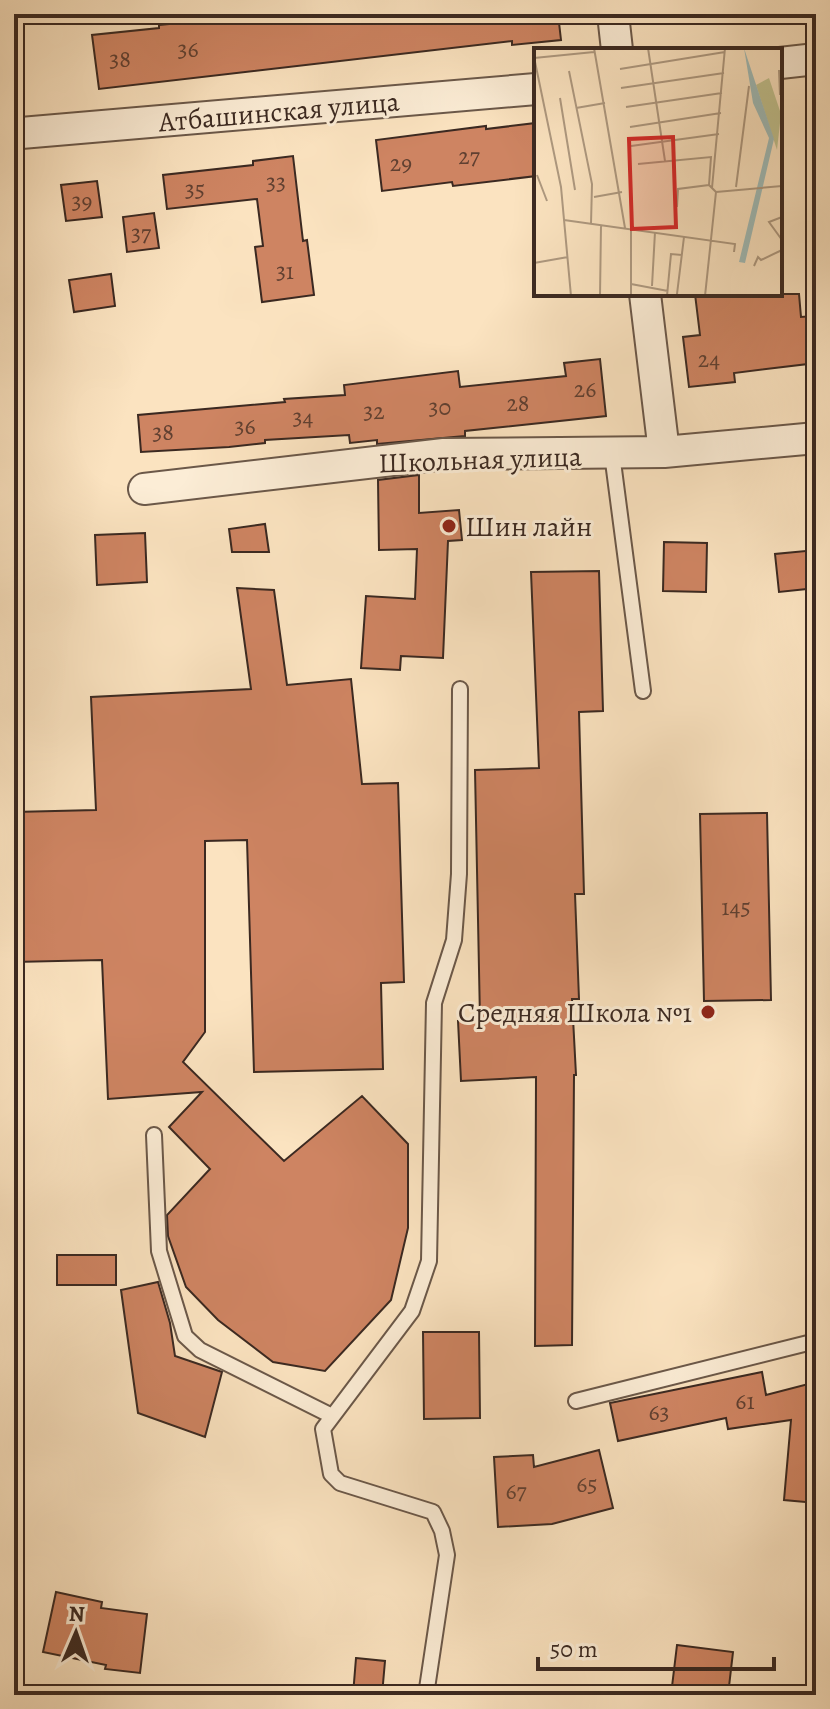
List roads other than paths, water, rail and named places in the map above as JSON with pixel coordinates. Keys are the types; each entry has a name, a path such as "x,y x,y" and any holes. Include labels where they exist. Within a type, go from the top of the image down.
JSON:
{"street":[{"path":"613,14 617,48"},
{"path":"782,63 816,59"},
{"name":"Атбашинская улица","path":"21,133 534,89"},
{"path":"645,296 664,452"},
{"name":"Школьная улица","path":"144,489 444,454 664,452 816,438"}],"lane":[{"path":"612,454 643,691"},
{"path":"426,1695 447,1555 442,1531 433,1512 340,1483 331,1474 323,1429 412,1311 429,1261 434,1003 454,940 459,874 460,689"},
{"path":"154,1135 159,1251 185,1336 200,1350 332,1416"},
{"path":"576,1401 816,1341"}],"place":[{"name":"Шин лайн","path":"449,526"},
{"name":"Средняя Школа №1","path":"708,1012"}]}
